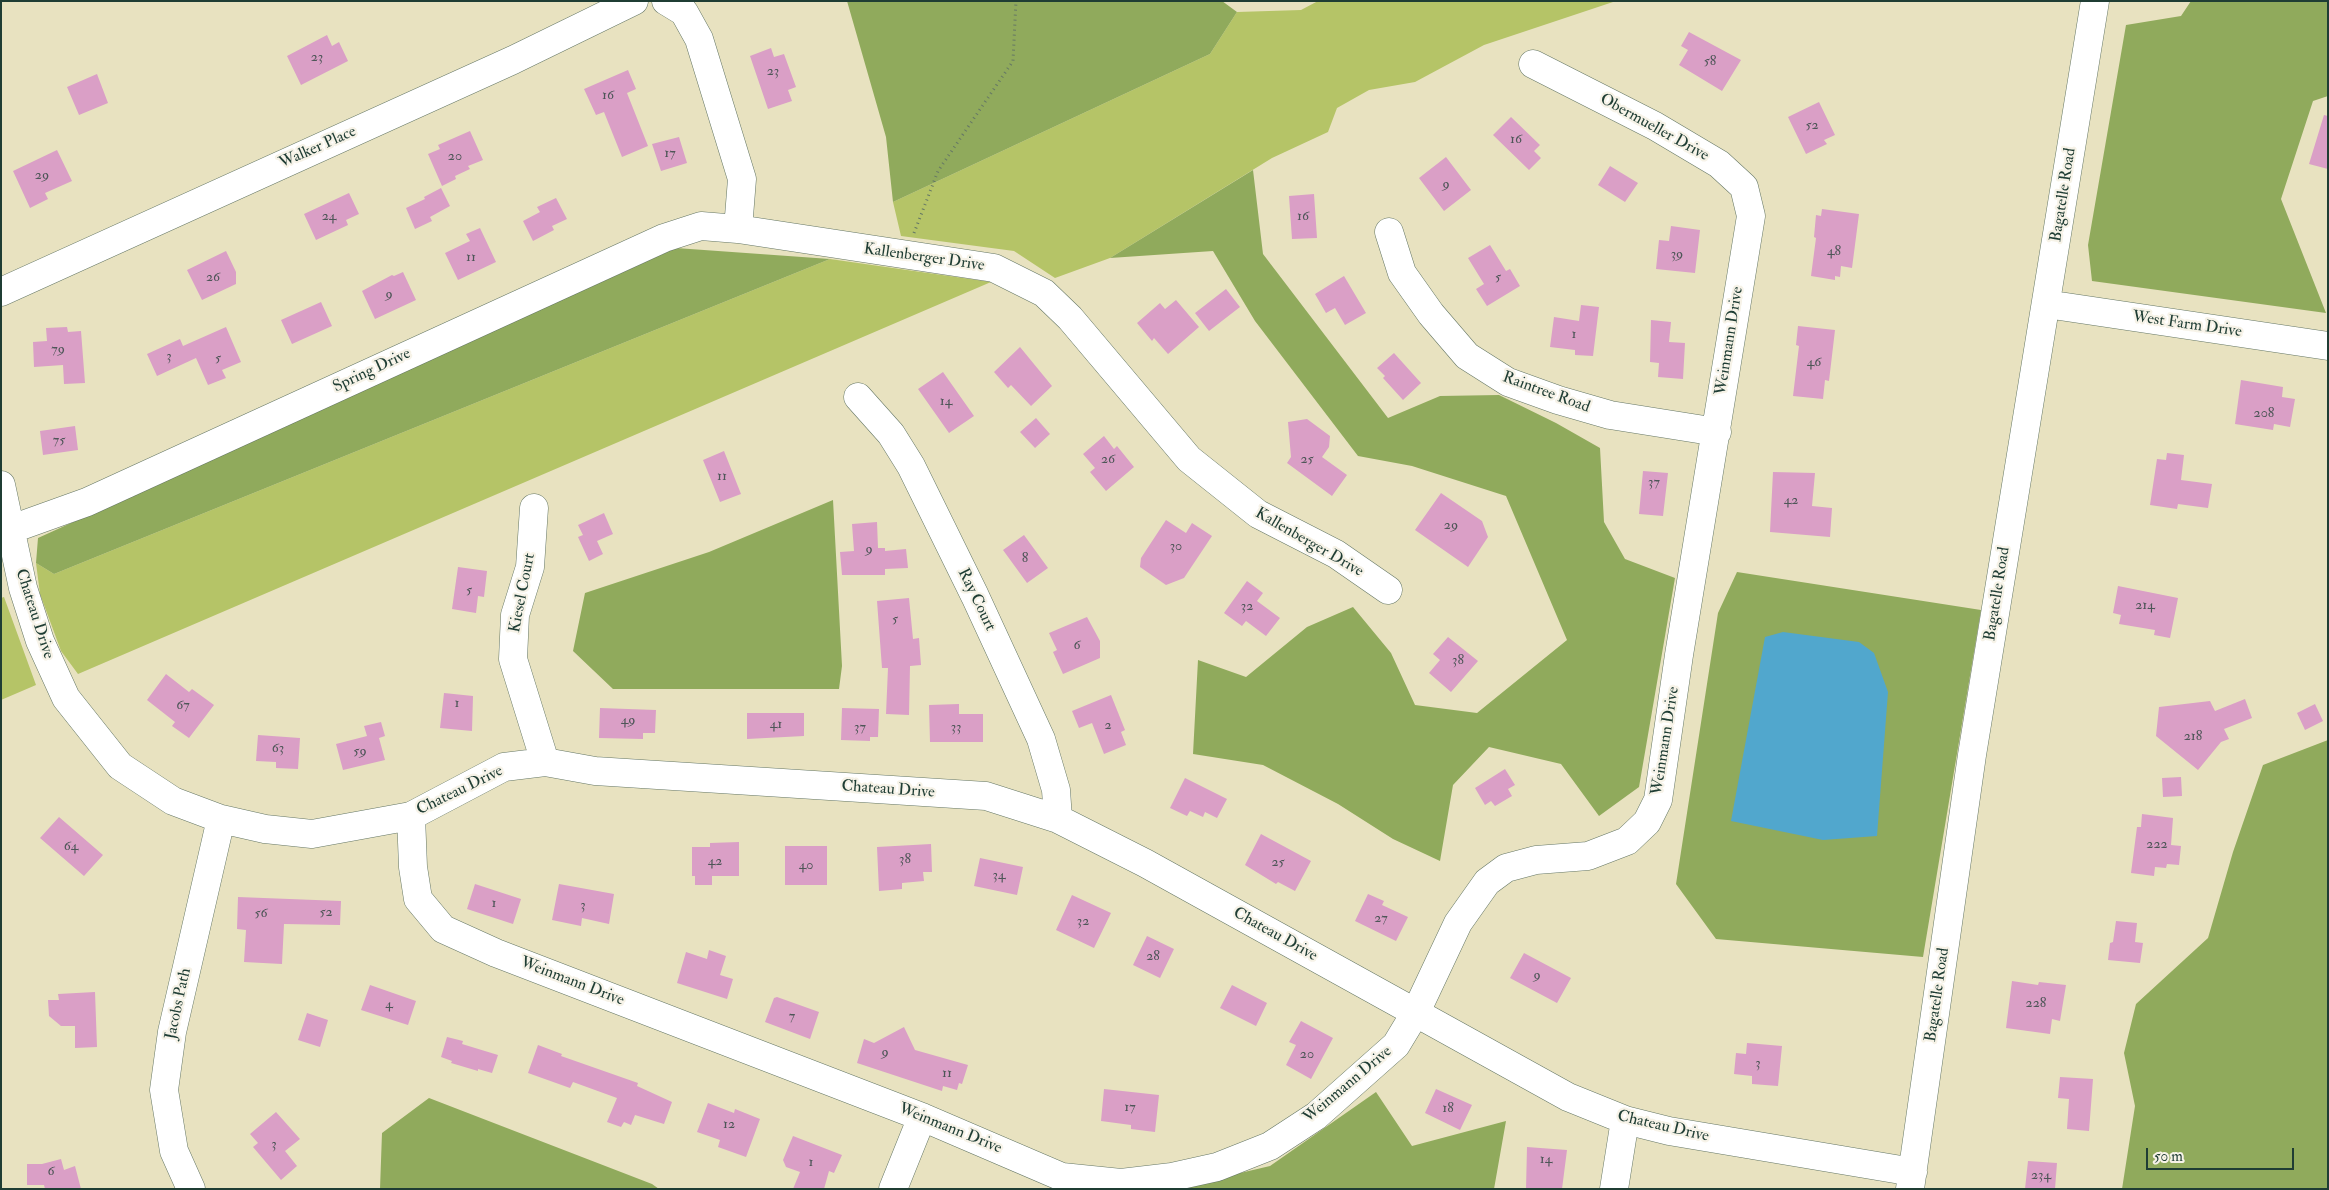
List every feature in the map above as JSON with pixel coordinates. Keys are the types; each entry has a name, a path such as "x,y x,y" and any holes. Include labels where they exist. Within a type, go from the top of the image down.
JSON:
{"street":[{"name":"Walker Place","path":"1,292 504,64 634,1"},
{"path":"666,1 684,12 699,39 742,179 738,229"},
{"name":"Bagatelle Road","path":"1911,1180 1972,755 2095,1"},
{"name":"Obermueller Drive","path":"1533,64 1655,126 1720,164 1744,187 1751,216"},
{"name":"Weinmann Drive","path":"411,816 413,867 418,899 443,929 496,953 922,1117 1062,1177 1121,1183 1172,1177 1217,1167 1270,1146 1316,1116 1396,1045 1416,1012 1458,923 1487,882 1506,868 1536,860 1588,856 1627,841 1647,822 1658,800 1679,655 1751,216"},
{"name":"Spring Drive","path":"9,530 87,502 664,238 701,226 738,229"},
{"name":"Kallenberger Drive","path":"738,229 994,268 1044,293 1070,318 1189,459 1258,514 1336,554 1388,590"},
{"name":"Raintree Road","path":"1389,232 1402,273 1431,314 1467,356 1508,382 1558,400 1610,415 1717,432"},
{"name":"West Farm Drive","path":"2046,304 2328,346"},
{"name":"Ray Court","path":"858,397 891,434 911,466 975,596 1041,739 1056,790 1058,819"},
{"name":"Chateau Drive","path":"1,485 9,530 23,588 40,641 66,698 120,766 173,801 220,819 265,829 312,834 411,816 504,767 545,762 595,771 986,796 1058,819 1145,863 1568,1097 1625,1120 1669,1131 1911,1180"},
{"name":"Kiesel Court","path":"534,508 530,567 515,615 513,659 545,762"},
{"name":"Jacobs Path","path":"191,1189 174,1151 164,1090 172,1032 220,819"},
{"path":"893,1189 922,1117"},
{"path":"1614,1189 1625,1120"}],"path":[{"path":"906,256 938,172 1013,61 1016,1"}],"green space":[{"path":"847,1 1222,1 1237,12 1210,54 893,202 886,137"},
{"path":"1318,1 1616,1 1484,45 1415,82 1369,90 1337,108 1328,132 1272,158 1110,258 1055,278 1014,251 901,236 893,202 1210,54 1237,12 1301,10"},
{"path":"2191,1 2328,1 2328,96 2313,101 2281,199 2326,313 2092,281 2088,245 2126,25 2181,16"},
{"path":"1253,170 1263,254 1388,418 1440,396 1499,395 1556,423 1600,448 1604,522 1625,559 1675,578 1639,787 1599,816 1561,764 1489,747 1453,785 1440,861 1393,839 1338,804 1263,765 1193,754 1198,660 1246,677 1307,627 1353,607 1391,653 1415,705 1477,713 1567,640 1506,496 1412,466 1358,456 1255,321 1213,251 1110,258"},
{"path":"676,248 830,259 54,574 36,563 38,538"},
{"path":"830,259 991,282 78,674 61,651 40,594 36,563 54,574"},
{"path":"833,500 842,666 839,689 613,689 573,651 585,593 709,552"},
{"path":"1737,572 1981,610 1923,957 1716,939 1676,884 1718,613"},
{"path":"4,597 36,685 1,700 1,598"},
{"path":"2328,740 2328,1189 2122,1189 2135,1106 2124,1053 2136,1004 2208,938 2233,852 2263,765"},
{"path":"1376,1092 1412,1146 1506,1121 1494,1189 1172,1189 1270,1166"},
{"path":"429,1098 652,1184 659,1189 380,1189 382,1133"}],"water":[{"path":"1783,632 1859,642 1874,653 1888,692 1877,836 1823,840 1731,821 1765,637"}],"building":[{"path":"1689,32 1741,60 1722,91 1679,65 1688,50 1681,46"},
{"path":"327,35 332,46 339,42 348,61 301,85 287,56"},
{"path":"771,48 774,57 784,54 796,87 788,90 792,101 768,109 750,56"},
{"path":"628,70 636,89 627,93 648,146 622,157 604,112 596,115 584,89"},
{"path":"97,74 108,103 79,115 67,87"},
{"path":"1819,102 1835,135 1824,140 1827,144 1806,154 1788,117"},
{"path":"2324,115 2328,116 2328,169 2309,164"},
{"path":"1511,117 1540,145 1534,151 1541,158 1529,170 1493,135"},
{"path":"470,131 483,160 468,166 470,169 455,176 456,179 442,186 428,154 440,149 438,145"},
{"path":"679,137 687,163 661,171 652,144"},
{"path":"57,150 72,181 45,193 48,199 30,208 13,171"},
{"path":"1446,157 1471,190 1444,211 1419,178"},
{"path":"1610,166 1638,183 1625,202 1598,185"},
{"path":"441,188 450,206 430,217 432,221 415,229 406,208 425,199 424,197"},
{"path":"349,193 359,214 346,220 348,225 316,240 304,214"},
{"path":"1314,194 1317,238 1292,239 1289,196"},
{"path":"556,198 567,219 552,226 554,230 533,241 523,221 540,212 537,207"},
{"path":"1822,209 1859,214 1852,268 1841,266 1840,277 1835,276 1835,280 1811,276 1816,238 1814,237 1816,215 1821,216"},
{"path":"1671,226 1700,230 1695,273 1656,269 1659,240 1669,241"},
{"path":"480,228 496,262 458,280 445,253 470,241 466,234"},
{"path":"1490,245 1506,271 1510,269 1520,286 1487,306 1476,289 1484,284 1468,258"},
{"path":"226,251 236,272 236,284 202,300 187,270"},
{"path":"403,272 416,300 375,319 362,291 392,275"},
{"path":"1344,276 1366,313 1345,325 1335,308 1326,313 1315,294"},
{"path":"1226,289 1240,307 1209,331 1195,313"},
{"path":"1176,300 1199,327 1168,354 1154,338 1152,341 1137,323 1160,303 1165,309"},
{"path":"321,302 332,326 292,344 281,320"},
{"path":"1581,305 1599,307 1593,356 1575,355 1575,350 1550,347 1554,317 1579,321"},
{"path":"1651,320 1671,322 1669,342 1685,343 1683,379 1658,377 1659,363 1650,362"},
{"path":"1798,326 1835,330 1829,381 1825,380 1823,399 1793,396 1799,346 1796,345"},
{"path":"67,327 68,332 81,331 85,383 64,384 63,365 34,367 33,342 47,341 46,328"},
{"path":"226,327 241,362 222,370 226,378 208,385 196,358 157,376 147,354 180,339 183,346"},
{"path":"1020,347 1052,386 1031,406 1011,385 1008,388 994,372"},
{"path":"1394,353 1421,383 1403,400 1383,378 1385,376 1377,368"},
{"path":"943,372 974,416 949,433 918,389"},
{"path":"2241,380 2283,387 2282,397 2295,399 2290,427 2274,424 2273,430 2235,424"},
{"path":"1036,418 1050,434 1035,448 1020,432"},
{"path":"1307,419 1330,436 1329,447 1322,457 1347,475 1332,496 1287,463 1291,457 1288,422"},
{"path":"75,426 78,450 43,455 40,431"},
{"path":"1104,436 1114,449 1117,446 1134,467 1106,491 1090,472 1095,468 1083,454"},
{"path":"724,451 741,494 720,502 703,460"},
{"path":"2167,453 2184,455 2181,480 2212,484 2208,508 2178,504 2177,509 2150,505 2157,459 2166,460"},
{"path":"1643,471 1668,473 1663,516 1639,514"},
{"path":"1773,472 1815,473 1812,506 1832,508 1830,537 1770,532"},
{"path":"1441,493 1482,521 1488,537 1468,567 1415,530"},
{"path":"604,513 613,534 597,541 603,554 589,561 578,537 583,535 578,525"},
{"path":"1166,520 1186,533 1192,523 1212,536 1184,578 1166,585 1140,567 1141,558"},
{"path":"877,522 878,548 885,548 885,551 906,549 908,568 885,569 885,575 842,575 840,552 854,551 852,524"},
{"path":"1024,535 1048,568 1027,583 1003,550"},
{"path":"458,567 487,571 484,597 478,596 476,613 452,609"},
{"path":"1247,581 1263,593 1257,601 1280,618 1266,636 1246,621 1242,626 1224,613"},
{"path":"2118,586 2178,598 2170,638 2154,635 2155,630 2119,624 2121,615 2113,613"},
{"path":"909,598 913,639 919,638 921,665 910,666 909,715 886,714 888,668 882,668 877,601"},
{"path":"1087,617 1100,641 1100,658 1063,674 1053,652 1057,650 1049,633"},
{"path":"1448,637 1478,661 1451,692 1429,673 1440,660 1433,654"},
{"path":"166,674 189,692 192,689 214,705 189,738 172,726 175,722 147,700"},
{"path":"444,693 473,696 472,731 440,728"},
{"path":"1111,695 1125,730 1121,732 1126,745 1104,754 1092,723 1079,728 1072,711"},
{"path":"2245,699 2252,718 2224,729 2229,739 2221,742 2198,770 2156,736 2159,707 2210,701 2215,711"},
{"path":"959,704 959,714 983,714 983,742 930,742 929,705"},
{"path":"2315,704 2323,721 2305,730 2297,713"},
{"path":"600,708 656,710 655,733 643,733 643,739 599,738"},
{"path":"842,708 879,709 878,737 870,737 870,741 841,740"},
{"path":"747,713 804,713 804,736 747,739"},
{"path":"381,722 385,736 379,738 385,760 343,770 336,744 367,736 364,726"},
{"path":"258,735 300,738 298,769 276,768 276,762 256,761"},
{"path":"1505,769 1515,785 1508,789 1512,796 1495,806 1491,801 1485,805 1475,788"},
{"path":"2181,777 2182,796 2163,797 2162,778"},
{"path":"1185,778 1227,799 1217,818 1205,812 1203,817 1190,811 1187,816 1170,808"},
{"path":"2142,814 2173,818 2171,845 2181,846 2179,865 2167,864 2166,868 2155,867 2154,876 2131,873 2137,827 2141,827"},
{"path":"59,817 103,855 84,876 40,838"},
{"path":"1261,834 1311,861 1295,891 1278,882 1276,884 1245,865"},
{"path":"739,842 739,876 712,876 712,885 695,885 695,876 692,876 692,847 710,847 710,843"},
{"path":"931,844 932,872 923,872 924,881 902,883 902,889 879,891 877,847"},
{"path":"785,846 827,846 827,885 785,885"},
{"path":"980,858 1023,867 1017,895 974,886"},
{"path":"475,884 521,899 513,924 467,909"},
{"path":"559,884 614,894 609,924 582,918 581,926 552,920"},
{"path":"1368,894 1384,901 1382,905 1408,917 1396,941 1355,921"},
{"path":"1072,895 1111,913 1094,948 1056,930"},
{"path":"238,897 341,901 340,925 284,924 282,964 244,962 246,930 237,929"},
{"path":"2116,921 2137,923 2135,942 2143,943 2140,963 2108,960"},
{"path":"1147,936 1174,949 1160,978 1133,965"},
{"path":"709,950 726,956 720,975 733,979 727,999 677,983 686,952 707,959"},
{"path":"1524,953 1571,978 1557,1003 1510,978"},
{"path":"2012,981 2038,985 2039,982 2066,985 2060,1021 2052,1019 2050,1034 2006,1028"},
{"path":"370,985 416,1001 408,1025 361,1010"},
{"path":"1232,985 1267,1003 1256,1026 1220,1008"},
{"path":"95,992 97,1047 75,1048 75,1026 61,1026 49,1016 48,1000 59,1000 58,994"},
{"path":"777,997 819,1012 810,1039 765,1022 774,998"},
{"path":"307,1013 328,1020 320,1047 298,1040"},
{"path":"1301,1021 1333,1038 1311,1079 1286,1065 1296,1045 1289,1042"},
{"path":"904,1027 915,1050 968,1065 962,1084 959,1083 957,1090 943,1086 942,1091 857,1063 864,1039 874,1043"},
{"path":"447,1037 463,1041 462,1044 498,1055 492,1073 451,1063 452,1061 441,1057"},
{"path":"1747,1043 1782,1046 1778,1086 1752,1084 1752,1076 1734,1074 1736,1053 1746,1054"},
{"path":"538,1045 562,1054 561,1056 638,1083 637,1086 672,1102 664,1124 635,1115 631,1125 624,1122 621,1127 607,1122 617,1098 573,1082 570,1088 528,1073"},
{"path":"2060,1077 2093,1079 2089,1131 2067,1129 2069,1099 2058,1098"},
{"path":"1104,1089 1159,1095 1155,1132 1131,1129 1131,1125 1101,1121"},
{"path":"1436,1089 1472,1105 1460,1130 1425,1113"},
{"path":"708,1103 734,1113 735,1109 760,1119 746,1157 718,1147 720,1140 697,1132"},
{"path":"276,1112 300,1139 285,1151 297,1166 281,1180 253,1147 258,1143 250,1134"},
{"path":"793,1136 842,1155 834,1173 829,1171 824,1189 793,1189 800,1172 786,1167 783,1160"},
{"path":"1527,1147 1567,1150 1562,1189 1526,1189"},
{"path":"61,1159 64,1170 75,1166 81,1189 45,1189 44,1185 27,1185 27,1164 42,1164"},
{"path":"2028,1161 2057,1163 2055,1189 2025,1189"}]}
